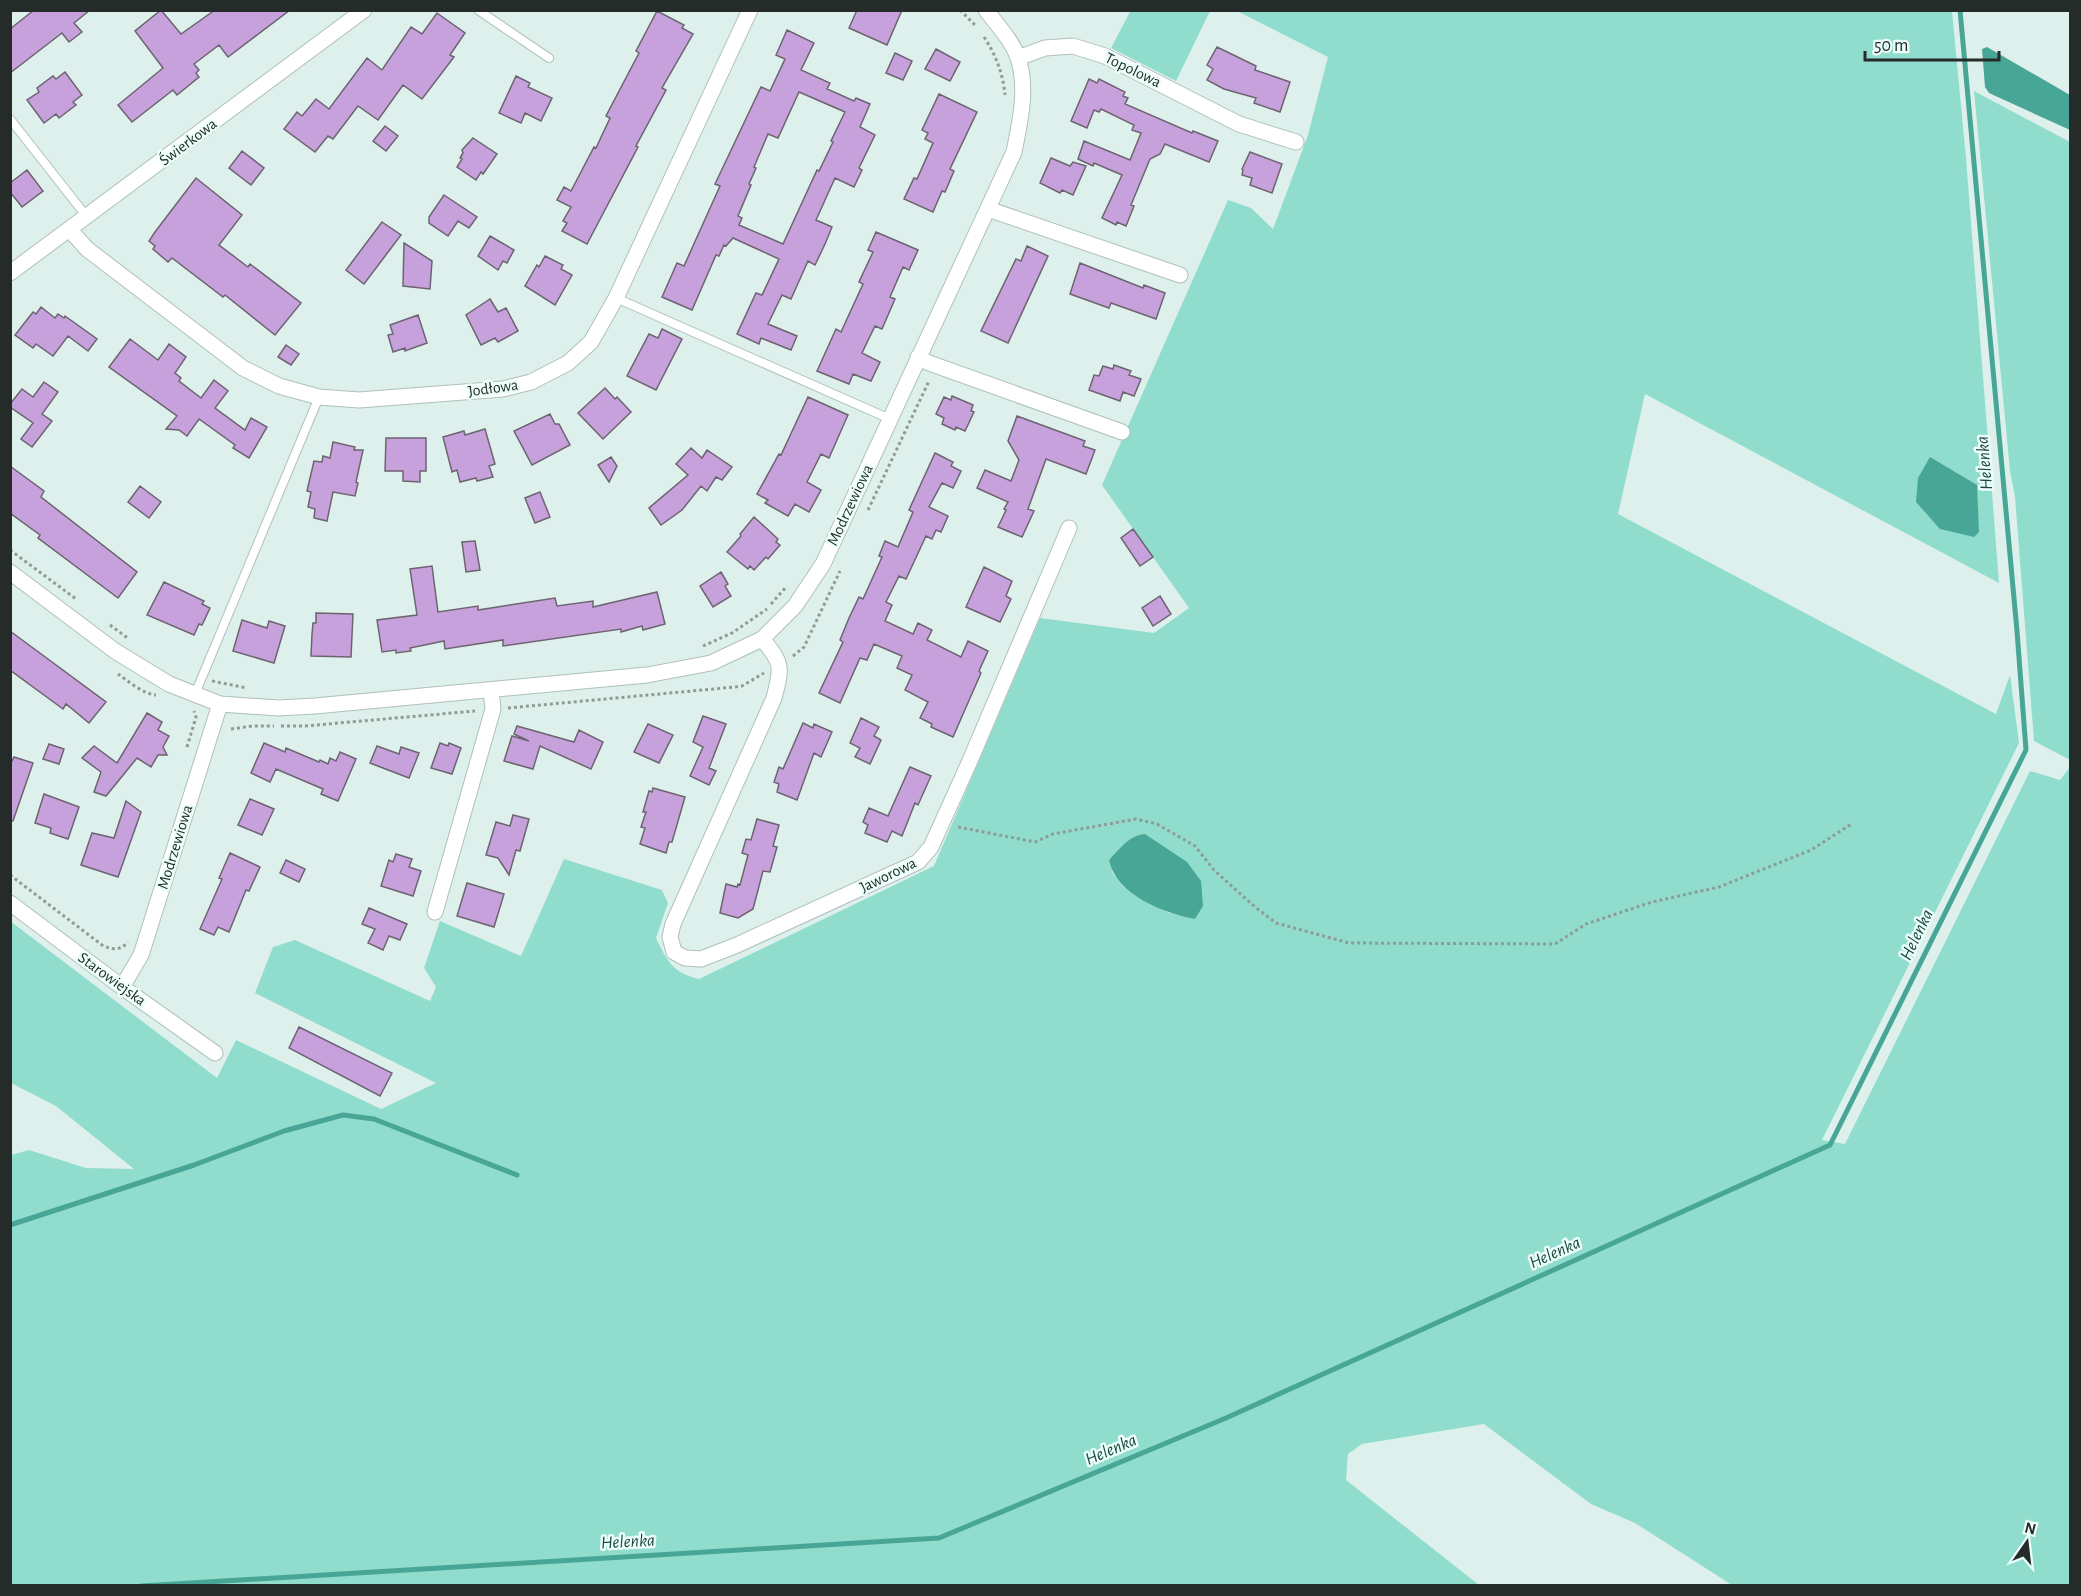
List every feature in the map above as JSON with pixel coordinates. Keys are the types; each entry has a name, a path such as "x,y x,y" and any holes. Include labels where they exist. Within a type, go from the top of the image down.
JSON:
{"street":[{"name":"Świerkowa","path":"10,273 364,10"},
{"name":"Jodłowa","path":"70,230 87,249 243,368 279,386 319,397 359,400 503,389 531,382 568,363 591,342 616,298 750,10"},
{"path":"986,10 1009,40 1018,58"},
{"name":"Topolowa","path":"1018,58 1045,48 1072,46 1094,52 1239,124 1296,142"},
{"name":"Modrzewiowa","path":"10,572 115,651 192,700 220,704 288,707 647,675 711,663 762,639 795,606 823,564 1014,152 1022,112 1018,58"},
{"path":"988,209 1180,275"},
{"path":"918,357 929,363 1122,432"},
{"name":"Jaworowa","path":"762,639 773,652 781,673 774,698 672,924 670,937 674,952 685,958 701,959 737,945 918,862 931,847 969,763 1069,528"},
{"path":"435,912 493,709 491,690"},
{"name":"Modrzewiowa","path":"122,987 141,955 220,704"},
{"name":"Starowiejska","path":"10,903 215,1053"}],"lane":[{"path":"478,10 549,58"},
{"path":"10,119 87,217"},
{"path":"616,298 890,419"},
{"path":"192,700 319,397"}],"path":[{"path":"960,10 981,32 996,59 1004,83 1005,105"},
{"path":"10,550 81,602"},
{"path":"698,649 732,633 768,608 792,579"},
{"path":"106,622 131,640"},
{"path":"202,678 249,688"},
{"path":"187,747 196,717 192,700"},
{"path":"941,823 1035,842 1053,834 1136,819 1157,824 1195,846 1214,870 1276,923 1349,943 1555,944 1586,924 1652,902 1719,887 1811,850 1853,823"},
{"path":"10,875 102,945 117,949 131,939"}],"shaded area":[{"path":"1131,10 1210,11 1176,81 1111,48"},
{"path":"1237,11 1952,11 1966,158 1999,583 1645,394 1618,514 1996,714 2010,675 2019,743 1822,1140 1845,1144 2030,771 2060,780 2070,767 2070,1585 1732,1585 1635,1523 1591,1504 1484,1424 1362,1444 1348,1454 1346,1480 1479,1585 11,1585 11,1155 29,1150 86,1168 134,1169 56,1106 11,1083 10,921 217,1078 236,1040 381,1109 436,1083 255,993 273,947 295,940 430,1001 436,987 424,968 440,921 521,956 564,859 662,890 668,903 656,938 672,965 683,973 699,979 934,866 1040,618 1154,633 1189,608 1102,485 1228,200 1251,208 1273,229 1308,135 1328,57","holes":["1145,834 1162,846 1171,914 1123,886 1112,872 1123,847 1132,838"]},
{"path":"1987,47 2070,95 2070,130 1989,93 1985,87 1982,49"},
{"path":"1974,91 2070,142 2070,760 2034,741 2015,497 2010,471"},
{"path":"1930,457 1977,485 1979,532 1974,537 1940,529 1916,502 1918,478"},
{"path":"1145,834 1187,862 1201,881 1203,906 1195,919 1169,912 1143,900 1121,883 1113,872 1109,860 1129,840"}],"building":[{"path":"34,10 90,10 74,23 82,32 69,42 62,33 10,73 10,29"},
{"path":"161,10 181,34 215,10 290,10 228,57 219,45 194,64 199,70 196,73 199,77 177,95 173,90 132,122 118,105 163,68 135,31"},
{"path":"857,10 902,10 887,45 849,28"},
{"path":"657,11 684,25 682,28 693,34 662,88 666,90 587,244 562,231 567,223 563,221 571,207 557,200 564,187 571,191 594,147 596,148 610,118 606,116 639,53 636,51"},
{"path":"437,13 465,33 450,55 454,57 422,99 403,85 378,120 358,106 333,139 328,136 315,152 284,129 297,112 302,116 316,99 329,109 367,58 382,70 411,27 422,34"},
{"path":"787,30 814,43 801,70 830,83 827,89 854,101 856,98 870,104 860,127 875,135 859,168 862,170 854,187 835,178 816,220 832,227 825,244 815,265 808,261 791,299 782,295 768,324 797,336 791,350 761,338 759,344 737,334 756,293 762,295 779,259 733,238 726,246 724,245 719,256 716,255 692,310 662,297 677,263 684,266 720,186 715,184 761,87 770,91 785,59 776,55","holes":["799,92 845,112 831,141 833,142 819,171 817,170 783,244 739,225 742,218 738,216 751,185 749,184 756,168 754,167 768,134 778,138"]},
{"path":"1217,47 1256,66 1255,70 1290,82 1280,112 1254,103 1256,98 1224,89 1207,80 1213,69 1207,65"},
{"path":"936,49 960,62 950,81 925,69"},
{"path":"895,53 912,61 903,80 886,73"},
{"path":"65,72 82,95 73,102 76,105 59,118 56,114 44,123 27,100 39,92 37,88 53,76 56,79"},
{"path":"516,76 530,83 528,87 552,98 541,121 525,113 521,123 499,113"},
{"path":"1089,79 1097,83 1099,79 1125,92 1123,96 1128,98 1125,104 1192,133 1193,131 1218,141 1209,162 1165,144 1160,154 1150,159 1131,205 1134,206 1126,226 1117,222 1116,225 1102,218 1122,175 1078,159 1084,141 1130,160 1141,133 1132,130 1134,125 1101,109 1099,112 1094,110 1087,128 1071,121"},
{"path":"939,94 977,112 950,169 954,171 945,192 942,191 933,212 904,199 914,178 917,179 933,143 925,139 928,133 922,130"},
{"path":"385,126 398,136 386,151 373,141"},
{"path":"473,138 497,154 476,180 457,167 462,159 460,158 462,150"},
{"path":"242,151 264,168 251,185 229,168"},
{"path":"1250,152 1282,164 1272,193 1250,185 1252,178 1242,175 1242,169"},
{"path":"1051,158 1070,166 1073,162 1086,166 1073,195 1062,190 1060,193 1040,183"},
{"path":"27,170 43,191 22,207 10,192 10,183"},
{"path":"196,178 242,215 219,245 248,267 250,264 301,303 275,335 225,295 223,297 172,258 168,262 153,249 155,246 149,241"},
{"path":"444,195 477,217 469,228 458,221 448,236 429,223 429,217"},
{"path":"382,222 401,235 364,284 346,270"},
{"path":"876,232 918,250 909,270 903,267 890,297 895,299 882,329 875,326 862,353 880,362 871,381 853,374 849,384 817,371 836,329 841,332 863,284 859,282 873,252 868,250"},
{"path":"490,236 514,250 507,263 503,261 498,270 478,256"},
{"path":"404,243 432,261 430,289 403,286"},
{"path":"1027,246 1048,256 1008,343 981,331 1016,259 1021,261"},
{"path":"545,256 563,265 561,269 572,275 555,305 525,286"},
{"path":"1080,263 1143,288 1144,285 1165,293 1156,319 1111,303 1109,308 1070,294"},
{"path":"490,299 498,312 506,308 518,331 498,342 495,338 481,345 466,315"},
{"path":"41,307 55,318 58,314 64,318 65,316 97,339 88,351 68,336 53,356 36,344 33,348 15,335 33,312 36,314"},
{"path":"418,315 427,343 405,351 405,348 393,352 388,335 393,334 390,325"},
{"path":"662,329 682,339 656,390 627,376 649,334 658,338"},
{"path":"130,339 158,360 169,344 186,357 175,373 181,378 179,381 201,398 214,380 228,391 215,408 245,430 251,418 267,427 249,458 233,448 235,445 199,419 187,436 179,430 166,429 177,416 109,367"},
{"path":"286,345 299,354 291,365 278,357"},
{"path":"1114,365 1131,371 1129,375 1141,379 1134,396 1123,392 1120,401 1089,390 1094,375 1099,376 1103,366 1113,369"},
{"path":"44,382 58,392 42,414 52,421 32,447 21,439 33,423 10,407 10,404 22,389 33,397"},
{"path":"605,388 631,412 603,439 578,413"},
{"path":"952,396 973,405 971,411 974,412 965,431 956,427 955,430 942,424 944,418 936,414 944,397 951,400"},
{"path":"808,397 848,415 829,458 821,454 807,482 821,490 809,512 795,504 788,516 765,503 768,500 757,494 779,454 781,455"},
{"path":"550,414 555,424 559,424 570,445 532,465 514,431"},
{"path":"1017,416 1085,441 1083,446 1095,450 1086,474 1046,459 1028,509 1034,511 1022,537 998,527 1008,502 977,488 985,470 1011,481 1019,460 1008,441"},
{"path":"485,429 495,464 489,466 493,477 460,482 457,470 452,472 443,437 464,431 465,435"},
{"path":"386,438 426,438 426,471 420,471 420,482 403,481 403,471 385,471"},
{"path":"333,442 355,447 354,450 363,450 355,496 333,492 327,521 314,518 315,509 308,507 311,492 307,491 314,461 322,462 323,456 330,458"},
{"path":"691,448 702,458 707,450 732,467 722,480 716,477 707,491 701,486 682,510 661,525 649,508 688,475 676,464"},
{"path":"935,453 953,462 951,466 961,471 953,488 942,483 929,507 948,516 941,532 936,530 932,539 926,536 906,579 899,576 886,602 892,605 885,621 913,634 918,623 932,630 927,640 961,657 968,641 988,651 979,671 981,673 953,737 931,727 932,724 920,718 928,702 905,690 912,675 897,668 902,656 874,644 867,660 860,658 840,703 819,693 843,642 840,640 849,618 859,597 863,599 882,557 879,556 885,541 898,547 913,512 909,510"},
{"path":"611,457 617,466 609,482 598,465"},
{"path":"10,466 44,491 41,497 137,572 118,598 38,538 40,535 10,513"},
{"path":"140,486 161,502 149,518 128,502"},
{"path":"540,492 550,517 535,523 525,498"},
{"path":"754,517 778,539 776,542 780,545 754,570 750,566 748,569 727,552"},
{"path":"1133,529 1153,557 1140,566 1121,538"},
{"path":"475,541 480,570 466,572 462,542"},
{"path":"432,566 438,612 478,606 478,610 555,598 557,606 593,601 593,607 657,592 665,624 643,630 642,626 621,632 621,629 503,646 503,640 445,649 444,641 410,648 411,651 382,652 377,620 417,615 410,569"},
{"path":"984,567 1012,581 1006,596 1011,599 1000,622 966,607"},
{"path":"721,572 728,584 725,586 731,596 713,607 700,586"},
{"path":"164,582 204,601 202,604 210,608 194,635 147,615"},
{"path":"1160,596 1171,614 1153,626 1142,608"},
{"path":"316,613 353,614 351,657 311,656 313,623 316,623"},
{"path":"242,620 267,628 269,621 285,626 274,663 233,651"},
{"path":"10,631 106,702 89,723 66,704 63,709 10,670"},
{"path":"147,713 162,722 158,730 169,736 163,747 167,755 158,755 151,767 137,758 106,796 94,792 101,772 82,758 94,746 117,763"},
{"path":"703,716 726,724 709,768 716,771 709,785 690,776 703,747 693,742"},
{"path":"861,718 879,727 874,736 881,740 870,764 855,757 860,748 850,743"},
{"path":"803,723 813,728 814,724 832,732 821,757 814,753 797,800 777,792 779,784 774,782 779,767 783,769"},
{"path":"648,724 673,735 659,763 634,752"},
{"path":"517,726 574,742 579,730 603,742 591,769 540,746 533,769 504,761 512,736 529,741 514,734"},
{"path":"264,743 285,752 286,748 328,764 330,758 336,761 340,752 356,759 338,801 321,794 323,789 276,769 270,782 251,773"},
{"path":"440,743 448,746 449,743 461,748 452,774 431,768"},
{"path":"49,744 64,749 59,764 43,759"},
{"path":"377,746 399,754 401,747 419,753 409,778 370,763"},
{"path":"14,757 33,763 13,821 10,821 10,765"},
{"path":"910,767 931,776 918,805 915,803 902,836 892,831 887,842 865,833 868,825 863,822 869,808 888,816"},
{"path":"653,788 685,797 672,842 669,842 666,853 640,844 645,828 641,827 646,812 643,812 649,791 652,792"},
{"path":"44,794 79,807 68,839 50,833 51,828 35,823"},
{"path":"250,799 274,809 262,835 238,825"},
{"path":"126,801 141,812 118,877 81,865 92,833 114,838"},
{"path":"513,815 529,819 520,851 516,850 509,875 498,858 486,855 496,822 510,826"},
{"path":"757,819 779,825 773,846 777,847 770,872 763,871 753,909 738,918 720,913 726,884 737,887 738,884 740,885 748,855 742,853 746,839 751,840"},
{"path":"230,853 260,867 249,891 246,890 229,932 218,927 214,935 200,929 222,879 219,878"},
{"path":"396,854 412,859 409,867 421,871 413,896 381,886 389,860 393,862"},
{"path":"286,860 305,869 299,882 280,873"},
{"path":"467,883 504,894 494,927 457,916"},
{"path":"369,908 407,924 400,940 389,936 383,950 368,943 375,929 362,924"},
{"path":"299,1027 392,1073 380,1096 289,1048"}],"waterway":[{"name":"Helenka","path":"141,1586 939,1538 1226,1418 1830,1145 2026,750 1960,10"},
{"path":"10,1225 194,1165 284,1131 343,1115 374,1119 517,1175"}]}
